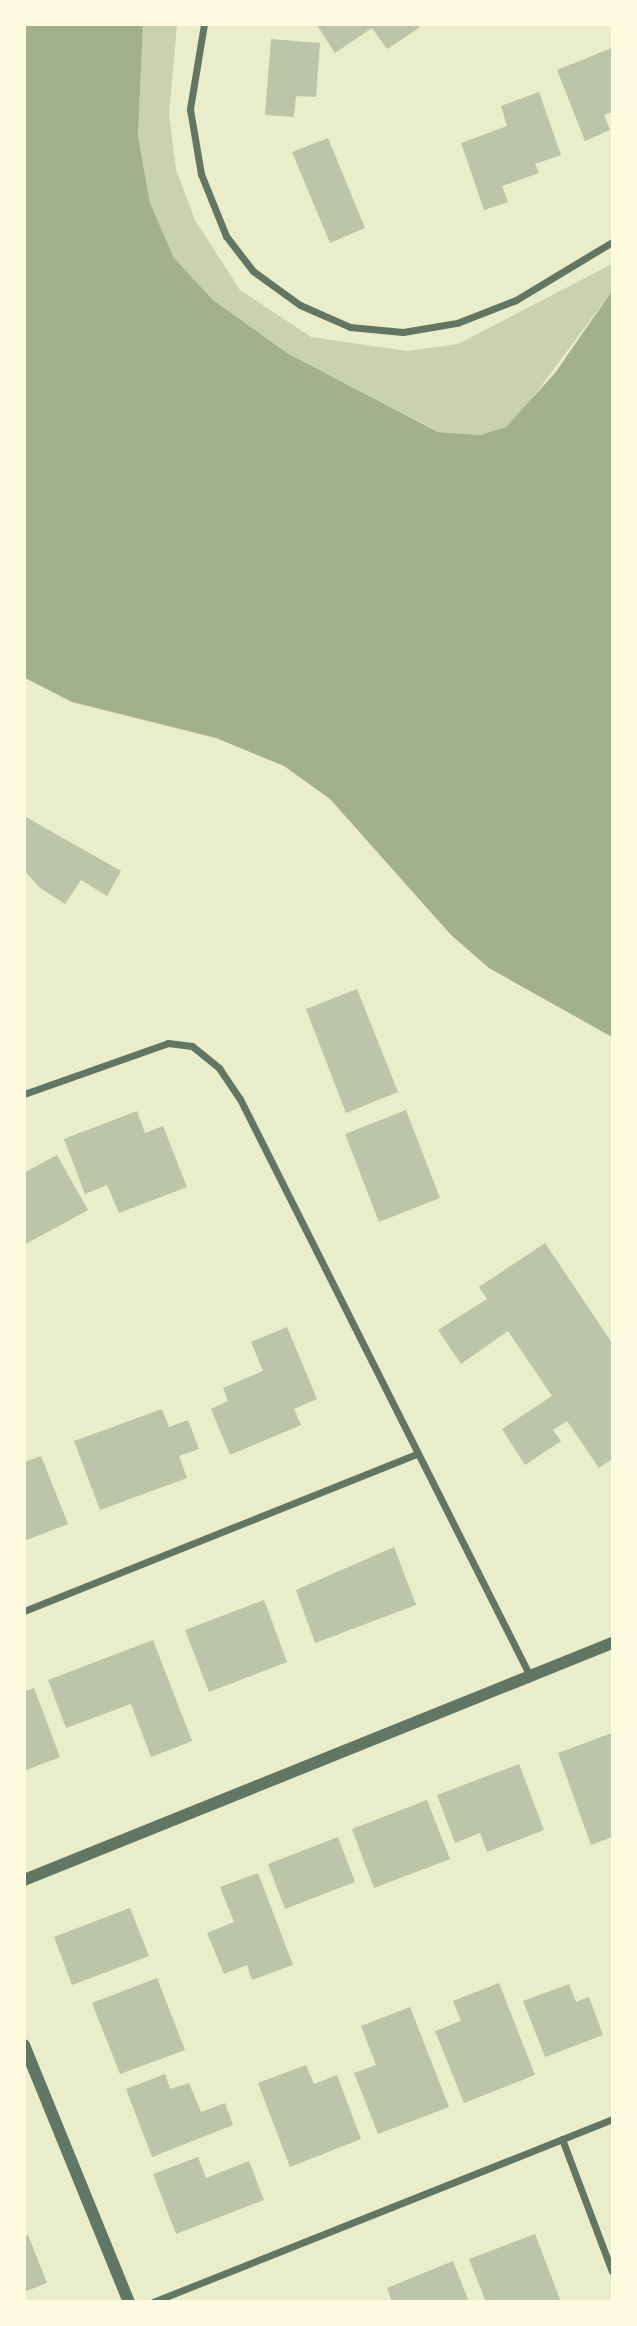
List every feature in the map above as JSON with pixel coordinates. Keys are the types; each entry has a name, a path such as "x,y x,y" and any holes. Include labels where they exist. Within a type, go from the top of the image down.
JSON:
{"street":[{"path":"204,24 190,109 201,174 226,236 253,271 300,305 350,327 403,332 457,323 516,300 612,242"},
{"path":"24,1094 168,1043 192,1046 219,1068 240,1099 416,1454 530,1676"},
{"path":"24,1611 416,1454"},
{"path":"24,1880 612,1643"},
{"path":"24,2045 129,2301"},
{"path":"153,2301 612,2119"},
{"path":"562,2139 612,2271"}],"shaded area":[{"path":"24,25 143,25 138,135 150,203 174,258 213,300 287,353 438,432 480,435 506,427 555,373 612,291 612,1037 489,968 451,935 330,799 284,766 216,738 72,702 25,678"},
{"path":"143,25 177,25 169,114 176,170 195,220 240,290 311,337 407,351 458,344 612,264 612,291 521,413 506,427 480,435 439,432 287,353 213,300 174,258 150,203 138,134"}],"building":[{"path":"316,24 417,24 419,28 387,49 372,28 335,53"},
{"path":"271,39 320,43 316,97 296,96 294,117 265,115"},
{"path":"612,48 612,112 604,115 610,130 585,141 557,70"},
{"path":"539,92 561,155 535,164 539,173 502,186 508,202 484,210 461,143 507,126 501,106"},
{"path":"328,138 365,228 330,243 292,152"},
{"path":"24,816 121,871 107,896 81,880 65,904 40,888 24,870"},
{"path":"357,989 398,1092 346,1113 306,1009"},
{"path":"406,1110 440,1198 379,1222 345,1134"},
{"path":"137,1111 145,1133 163,1126 187,1187 119,1213 107,1185 85,1194 64,1139"},
{"path":"57,1155 88,1210 24,1245 24,1173"},
{"path":"545,1243 612,1343 612,1459 599,1468 567,1421 553,1430 561,1441 525,1465 502,1429 552,1396 508,1331 461,1364 438,1330 487,1299 479,1287"},
{"path":"287,1327 317,1399 294,1409 301,1425 230,1455 211,1409 228,1401 223,1388 263,1371 251,1342"},
{"path":"162,1409 169,1427 188,1420 199,1449 179,1456 187,1478 100,1510 74,1441"},
{"path":"41,1456 68,1524 24,1541 24,1462"},
{"path":"394,1547 416,1605 315,1643 296,1590"},
{"path":"264,1600 287,1662 209,1692 185,1630"},
{"path":"153,1640 192,1741 151,1757 131,1704 66,1728 48,1680"},
{"path":"34,1688 60,1757 24,1771 24,1692"},
{"path":"612,1733 612,1837 591,1845 558,1753"},
{"path":"519,1764 544,1830 487,1852 480,1833 455,1843 437,1795"},
{"path":"427,1800 450,1859 374,1888 352,1829"},
{"path":"338,1837 355,1882 285,1909 268,1864"},
{"path":"258,1873 293,1965 252,1980 247,1965 224,1974 207,1933 234,1922 220,1887"},
{"path":"130,1908 149,1956 72,1985 54,1937"},
{"path":"157,1978 185,2050 120,2074 92,2003"},
{"path":"499,1983 535,2075 464,2103 435,2031 461,2021 453,2001"},
{"path":"569,1984 576,2002 589,1997 603,2035 545,2057 523,2001"},
{"path":"410,2007 449,2107 378,2134 354,2073 376,2065 361,2026"},
{"path":"306,2065 314,2084 337,2075 361,2139 290,2167 258,2083"},
{"path":"165,2074 170,2089 189,2083 201,2112 225,2103 233,2125 152,2157 126,2089"},
{"path":"198,2157 206,2178 249,2161 264,2200 176,2234 153,2174"},
{"path":"535,2234 561,2302 486,2302 469,2259"},
{"path":"28,2235 47,2283 24,2292 24,2237"},
{"path":"453,2261 469,2302 392,2302 387,2288"}]}
